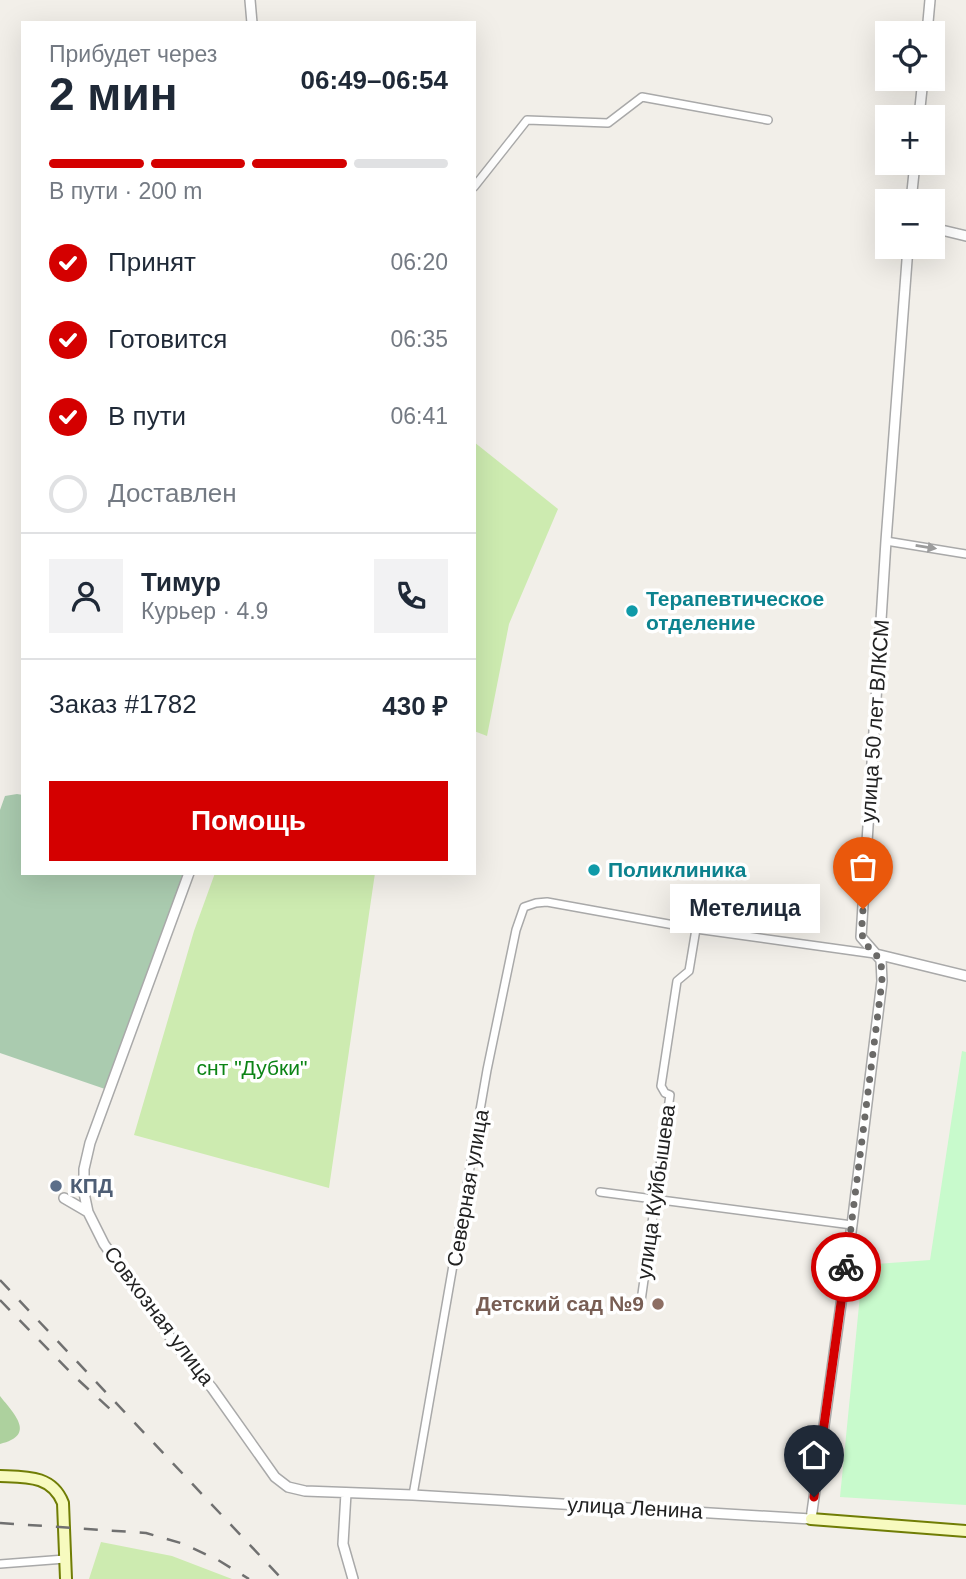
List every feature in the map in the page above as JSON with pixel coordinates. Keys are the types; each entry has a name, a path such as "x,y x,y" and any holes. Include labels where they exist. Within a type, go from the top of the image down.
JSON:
{"main road":[{"path":"0,1476 45,1481 60,1494 63,1503 66,1579"},
{"name":"улица Ленина","path":"811,1519 966,1531"}],"street":[{"path":"250,0 252,21"},
{"path":"928,21 930,0"},
{"path":"476,184 527,120 608,123 642,97 768,120"},
{"path":"945,231 966,236"},
{"name":"улица 50 лет ВЛКСМ","path":"811,1519 852,1225 882,981 881,960 861,937 907,259"},
{"path":"886,541 966,554"},
{"name":"Совхозная улица","path":"188,875 90,1143 83,1180 88,1212 104,1244 122,1271 175,1344 247,1434 270,1471 288,1488 305,1491"},
{"name":"Северная улица","path":"413,1495 488,1070 516,930 524,907 536,902 547,902 696,929"},
{"path":"696,929 875,954 966,976"},
{"name":"улица Куйбышева","path":"641,1301 670,1095 665,1093 661,1086 677,981 689,971 696,929"},
{"path":"600,1192 852,1225"},
{"path":"64,1198 88,1212"},
{"name":"улица Ленина","path":"305,1491 811,1519"},
{"path":"346,1493 344,1544 353,1579"},
{"path":"0,1564 65,1559"}],"green space":[{"path":"476,444 558,509 509,624 487,736 476,732"},
{"path":"21,795 21,875 184,875 105,1089 0,1053 0,810 5,796"},
{"name":"снт \"Дубки\"","path":"214,875 375,875 329,1188 134,1135 194,931"},
{"path":"962,1051 966,1052 966,1505 840,1497 863,1265 930,1260"},
{"path":"0,1396 16,1417 20,1430 11,1440 0,1444"},
{"path":"101,1542 172,1556 232,1579 89,1579"}],"railway":[{"path":"0,1280 282,1579"},
{"path":"0,1300 110,1409"},
{"path":"0,1523 146,1533 184,1544 249,1579"}],"way so far":[{"path":"846,1267 883,968 881,960 865,945 861,937 863,909"}],"place":[{"name":"Терапевтическое отделение","path":"632,611"},
{"name":"Поликлиника","path":"594,870"},
{"name":"Метелица","path":"863,909"},
{"name":"КПД","path":"56,1186"},
{"name":"Детский сад №9","path":"658,1304"}],"route":[{"path":"814,1497 846,1267"}]}
